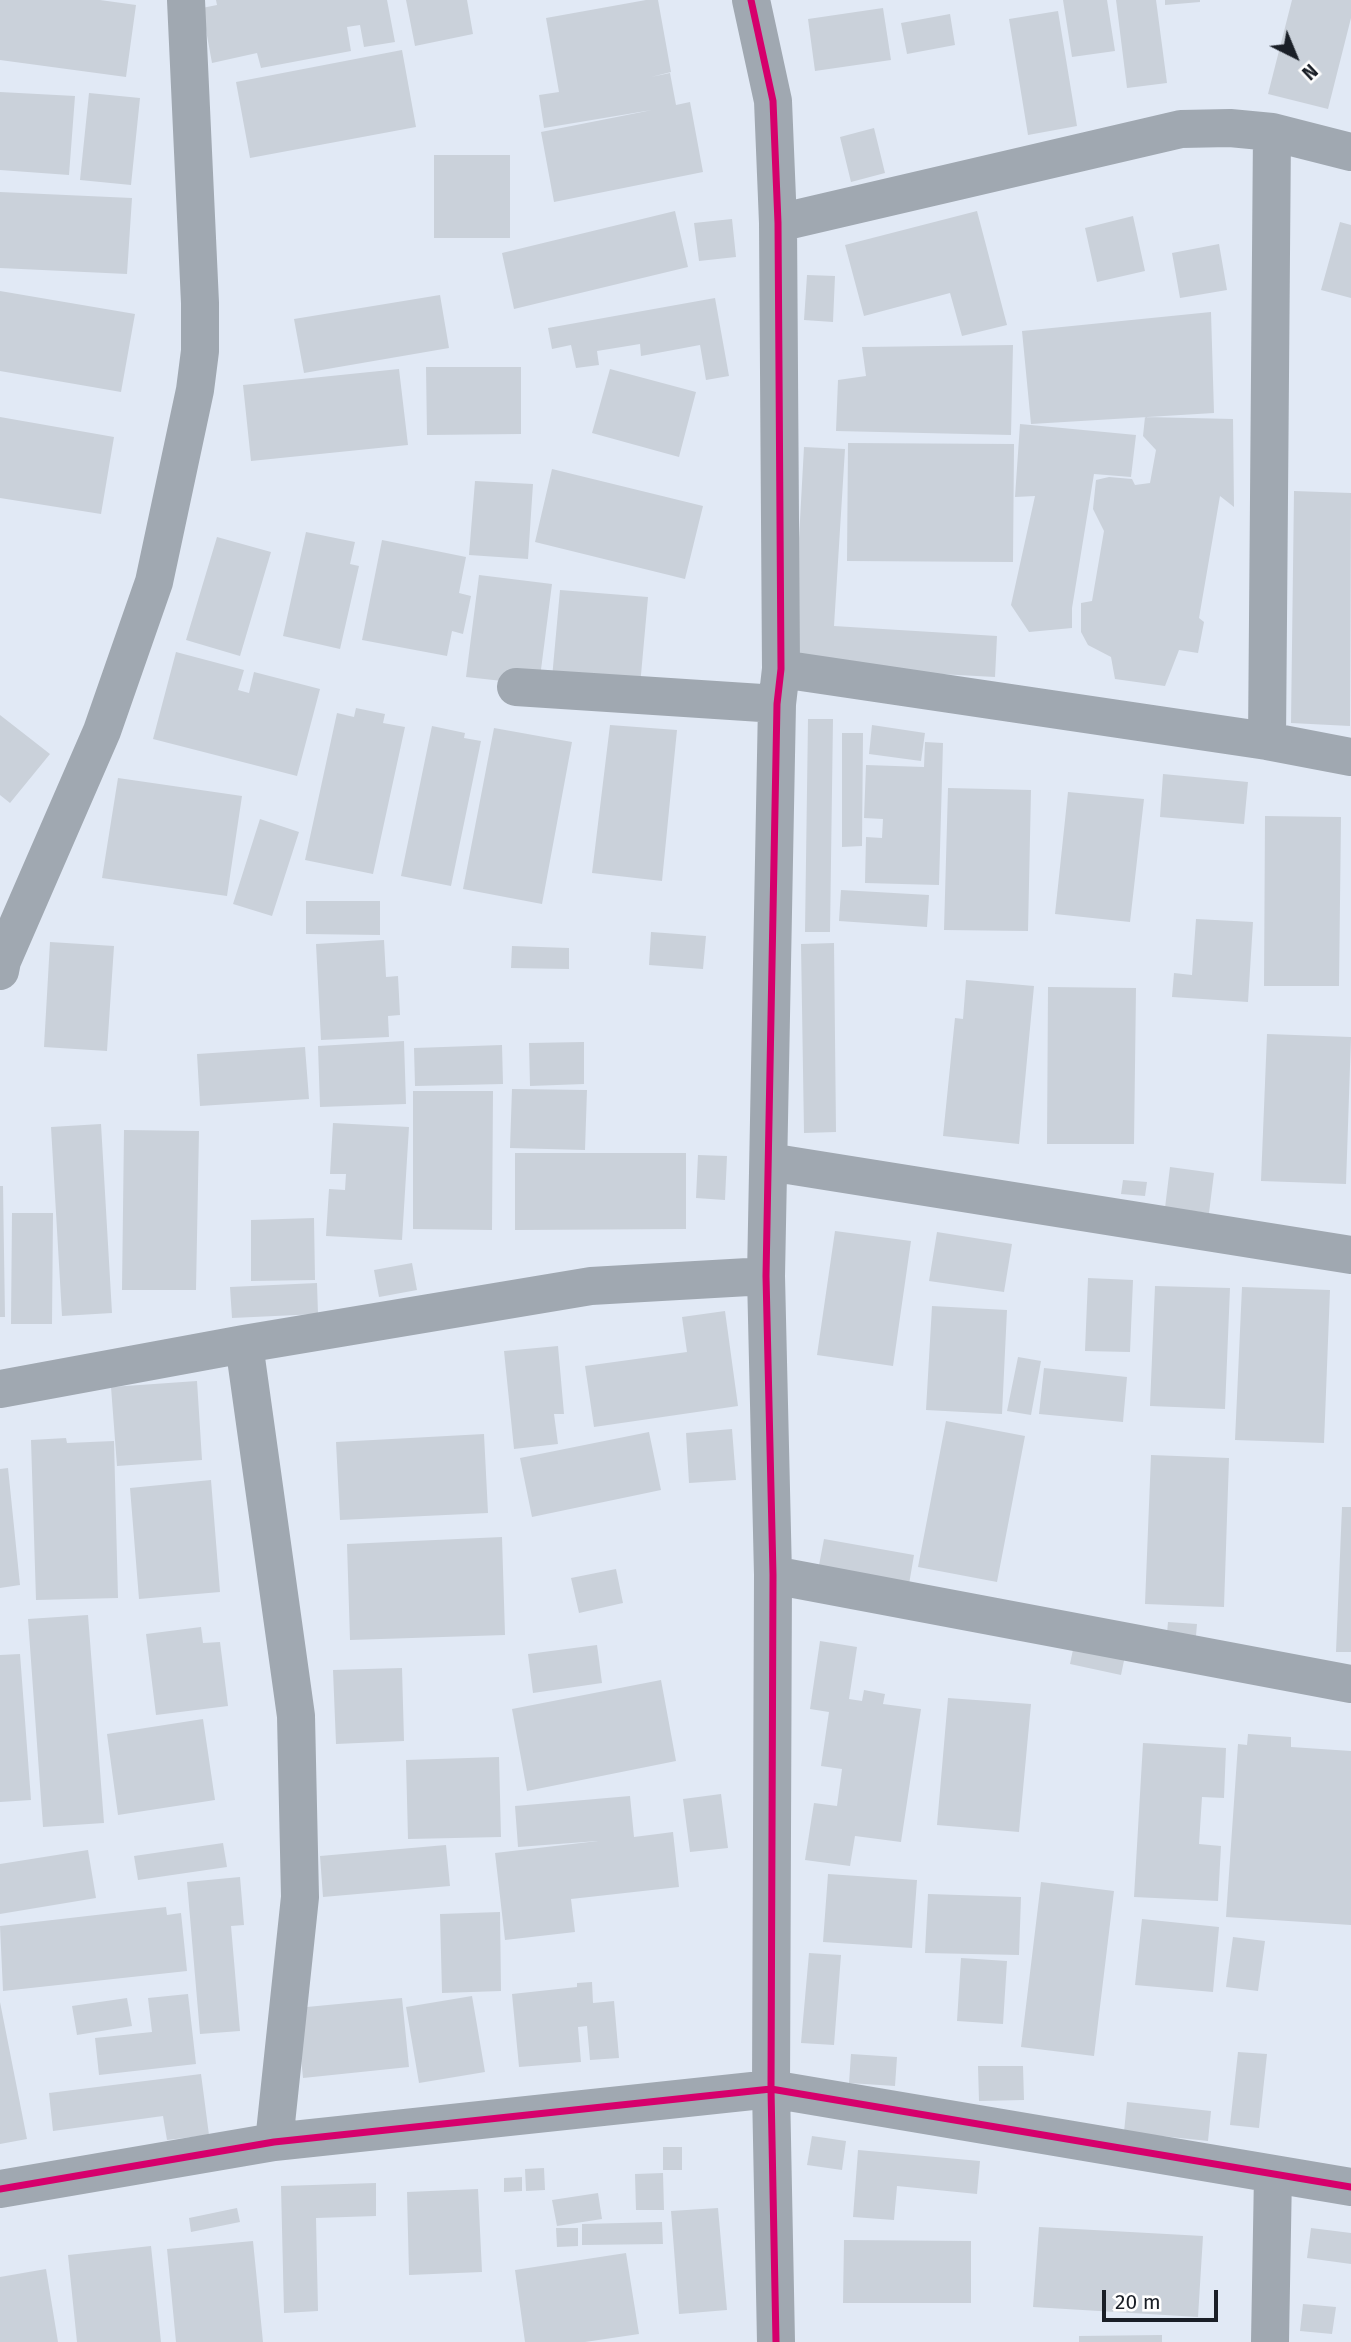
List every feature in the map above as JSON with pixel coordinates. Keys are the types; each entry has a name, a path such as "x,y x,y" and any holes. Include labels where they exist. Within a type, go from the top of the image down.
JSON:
{"street":[{"path":"0,971 102,731 155,582 195,390 200,351 200,303 186,0"},
{"path":"751,0 773,101 778,223 779,687 766,1276 773,1575 771,2089 776,2342"},
{"path":"778,223 1181,129 1230,128 1272,132 1351,152"},
{"path":"1267,741 1272,132"},
{"path":"516,687 779,687 1267,741 1351,757"},
{"path":"769,1162 1351,1255"},
{"path":"0,1389 244,1344 591,1286 766,1276"},
{"path":"244,1344 296,1717 300,1897 274,2141"},
{"path":"773,1575 1351,1684"},
{"path":"0,2189 274,2141 771,2089 1351,2187"},
{"path":"1270,2342 1273,2174"}],"building":[{"path":"0,0 100,0 136,5 126,77 0,60"},
{"path":"216,0 387,0 395,42 364,47 360,25 347,27 351,51 261,68 257,53 212,63 202,8 217,5"},
{"path":"406,0 467,0 473,34 415,46"},
{"path":"658,0 671,72 651,77 670,73 676,105 690,102 703,172 554,202 541,132 652,110 544,128 539,95 559,92 546,18"},
{"path":"1063,0 1107,0 1115,51 1072,57"},
{"path":"1116,0 1156,0 1167,83 1127,88"},
{"path":"1165,0 1200,0 1200,2 1165,5"},
{"path":"1292,0 1351,0 1351,18 1328,109 1268,94"},
{"path":"883,8 891,60 815,71 808,19"},
{"path":"1058,11 1077,126 1028,135 1009,19"},
{"path":"950,14 955,45 907,54 901,23"},
{"path":"402,50 416,127 250,158 236,82"},
{"path":"0,92 75,96 69,175 0,170"},
{"path":"89,93 140,98 131,185 80,180"},
{"path":"874,128 885,173 851,182 840,137"},
{"path":"434,155 510,155 510,238 434,238"},
{"path":"0,192 132,198 127,274 0,268"},
{"path":"675,211 688,267 514,309 502,253"},
{"path":"977,211 1007,325 962,336 950,293 864,316 845,245"},
{"path":"1133,216 1145,271 1097,282 1085,228"},
{"path":"732,219 736,257 699,261 694,223"},
{"path":"1340,222 1351,225 1351,298 1321,290"},
{"path":"1219,244 1227,290 1180,298 1172,253"},
{"path":"807,275 835,276 833,322 804,320"},
{"path":"0,291 135,314 121,392 0,371"},
{"path":"440,295 449,348 304,373 294,319"},
{"path":"715,298 729,376 706,380 700,345 641,356 640,344 597,351 599,365 576,368 571,345 552,349 548,328"},
{"path":"1211,312 1214,413 1031,424 1022,331"},
{"path":"1013,345 1011,435 836,431 838,380 866,376 862,347"},
{"path":"426,367 521,367 521,434 427,435"},
{"path":"399,369 408,445 251,461 243,385"},
{"path":"610,369 696,392 679,457 592,433"},
{"path":"0,417 114,437 101,514 0,498"},
{"path":"1145,417 1233,419 1234,507 1220,496 1199,618 1204,622 1198,653 1179,650 1165,686 1115,679 1111,657 1088,645 1081,632 1081,603 1092,601 1104,531 1093,509 1096,480 1109,477 1132,479 1135,485 1150,483 1156,450 1143,436"},
{"path":"1020,424 1136,435 1131,477 1094,474 1072,608 1072,628 1029,632 1011,605 1035,496 1015,497"},
{"path":"848,443 1014,444 1013,562 847,561"},
{"path":"804,447 845,449 834,626 997,636 995,677 792,666"},
{"path":"552,469 703,506 685,579 535,542"},
{"path":"475,481 533,484 528,559 469,555"},
{"path":"1294,491 1351,493 1350,726 1291,723"},
{"path":"306,532 355,542 350,564 359,566 340,649 283,636"},
{"path":"217,537 271,552 240,656 186,640"},
{"path":"382,540 466,557 459,593 471,596 463,634 452,631 447,656 362,640"},
{"path":"479,575 552,584 539,685 466,677"},
{"path":"560,590 648,597 640,686 552,678"},
{"path":"176,652 244,670 238,690 249,693 254,672 320,689 297,776 153,739"},
{"path":"356,708 385,714 383,723 405,727 373,874 305,860 337,713 354,717"},
{"path":"0,715 50,754 10,803 0,795"},
{"path":"808,719 833,719 830,932 805,932"},
{"path":"610,725 677,730 662,881 592,873"},
{"path":"872,725 925,733 921,761 869,754"},
{"path":"432,726 465,733 464,738 481,741 451,886 401,876"},
{"path":"494,728 572,742 542,904 463,889"},
{"path":"842,733 863,733 862,846 842,847"},
{"path":"925,742 943,743 939,885 865,883 866,837 882,838 883,819 864,818 866,765 924,767"},
{"path":"1163,774 1248,782 1244,824 1160,817"},
{"path":"118,778 242,796 227,896 102,878"},
{"path":"948,788 1031,790 1028,931 944,930"},
{"path":"1068,792 1144,799 1130,922 1055,914"},
{"path":"1265,816 1341,817 1339,986 1264,986"},
{"path":"260,819 299,832 272,916 233,904"},
{"path":"841,890 929,895 927,927 839,921"},
{"path":"306,901 380,901 380,935 306,934"},
{"path":"1196,919 1253,922 1248,1002 1172,997 1174,973 1192,975"},
{"path":"651,932 706,936 703,969 649,965"},
{"path":"384,940 386,977 398,976 400,1015 388,1016 389,1037 321,1040 316,944"},
{"path":"50,942 114,946 107,1051 44,1047"},
{"path":"834,943 836,1132 804,1133 801,944"},
{"path":"512,946 569,948 569,969 511,968"},
{"path":"966,980 1034,986 1019,1144 943,1136 955,1018 963,1019"},
{"path":"1048,987 1136,988 1134,1144 1047,1144"},
{"path":"1267,1034 1351,1037 1346,1184 1261,1181"},
{"path":"404,1041 406,1104 320,1107 318,1046"},
{"path":"584,1042 584,1084 530,1086 529,1043"},
{"path":"502,1045 503,1084 415,1086 414,1048"},
{"path":"305,1047 309,1099 200,1106 197,1054"},
{"path":"512,1089 587,1090 585,1150 510,1148"},
{"path":"413,1091 493,1091 492,1230 413,1229"},
{"path":"333,1123 409,1127 402,1240 326,1236 329,1189 345,1190 346,1174 330,1174"},
{"path":"101,1124 112,1313 62,1316 51,1127"},
{"path":"124,1130 199,1131 196,1290 122,1290"},
{"path":"515,1153 686,1153 686,1229 515,1230"},
{"path":"698,1155 727,1156 725,1200 696,1198"},
{"path":"1170,1167 1214,1173 1209,1213 1165,1208"},
{"path":"1123,1180 1147,1182 1145,1196 1121,1194"},
{"path":"0,1186 3,1186 5,1317 0,1317"},
{"path":"12,1213 53,1213 52,1324 11,1324"},
{"path":"314,1218 315,1280 251,1281 251,1220"},
{"path":"835,1231 911,1241 893,1366 817,1355"},
{"path":"937,1232 1012,1244 1004,1292 929,1281"},
{"path":"412,1263 417,1290 379,1297 374,1270"},
{"path":"1088,1278 1133,1280 1130,1352 1085,1351"},
{"path":"317,1283 318,1314 232,1318 230,1287"},
{"path":"1155,1286 1230,1288 1225,1409 1150,1406"},
{"path":"1242,1287 1330,1290 1324,1443 1235,1440"},
{"path":"932,1306 1007,1310 1002,1414 926,1410"},
{"path":"725,1311 738,1406 594,1427 585,1366 687,1352 682,1317"},
{"path":"558,1346 564,1414 554,1414 558,1444 514,1449 504,1351"},
{"path":"1018,1357 1041,1361 1031,1415 1007,1411"},
{"path":"1044,1368 1127,1377 1123,1422 1039,1414"},
{"path":"197,1381 202,1460 117,1466 111,1387"},
{"path":"946,1421 1025,1436 997,1582 918,1567"},
{"path":"732,1429 736,1480 689,1483 686,1433"},
{"path":"649,1432 661,1490 532,1517 520,1458"},
{"path":"484,1434 488,1513 340,1520 336,1442"},
{"path":"66,1438 67,1443 114,1441 118,1598 36,1600 31,1440"},
{"path":"1151,1455 1229,1458 1224,1607 1145,1604"},
{"path":"8,1468 20,1585 0,1588 0,1469"},
{"path":"211,1480 220,1592 139,1599 130,1488"},
{"path":"1342,1507 1351,1507 1351,1652 1336,1652"},
{"path":"502,1537 505,1635 350,1640 347,1544"},
{"path":"824,1539 914,1555 907,1596 816,1581"},
{"path":"616,1569 623,1603 579,1613 571,1578"},
{"path":"88,1615 104,1823 43,1827 28,1619"},
{"path":"1168,1622 1197,1624 1195,1647 1166,1644"},
{"path":"201,1627 203,1643 220,1642 228,1706 156,1715 146,1634"},
{"path":"1075,1640 1126,1651 1121,1675 1070,1664"},
{"path":"820,1641 857,1647 849,1699 862,1701 864,1690 885,1694 883,1704 921,1709 901,1842 855,1836 850,1866 805,1860 814,1803 837,1806 842,1769 821,1766 829,1712 810,1709"},
{"path":"597,1645 602,1683 533,1693 528,1654"},
{"path":"20,1654 31,1800 0,1802 0,1655"},
{"path":"402,1668 404,1741 336,1744 333,1670"},
{"path":"661,1680 676,1761 527,1791 512,1709"},
{"path":"948,1698 1031,1704 1019,1832 937,1825"},
{"path":"203,1719 215,1800 118,1815 107,1734"},
{"path":"1248,1734 1291,1737 1291,1747 1351,1751 1351,1925 1226,1917 1238,1744 1247,1745"},
{"path":"1143,1743 1226,1748 1224,1798 1202,1797 1199,1844 1221,1846 1218,1901 1134,1897"},
{"path":"499,1757 501,1837 408,1839 406,1760"},
{"path":"721,1794 728,1848 690,1852 683,1799"},
{"path":"630,1796 634,1837 673,1832 679,1887 571,1899 575,1932 505,1940 495,1853 598,1841 518,1847 515,1806"},
{"path":"223,1843 227,1867 138,1880 134,1856"},
{"path":"446,1845 450,1886 323,1897 320,1856"},
{"path":"88,1850 96,1898 0,1914 0,1864"},
{"path":"828,1874 917,1880 912,1948 823,1942"},
{"path":"240,1877 244,1925 231,1926 240,2031 200,2034 187,1882"},
{"path":"1041,1882 1114,1891 1094,2056 1021,2047"},
{"path":"928,1894 1021,1897 1019,1955 925,1953"},
{"path":"166,1907 167,1915 181,1913 187,1971 3,1991 0,1926"},
{"path":"500,1912 501,1991 442,1993 440,1914"},
{"path":"1142,1919 1219,1927 1213,1992 1135,1985"},
{"path":"1233,1937 1265,1941 1258,1991 1226,1987"},
{"path":"809,1953 841,1955 834,2045 801,2043"},
{"path":"961,1958 1007,1961 1003,2024 957,2021"},
{"path":"592,1982 593,2003 614,2001 619,2058 590,2060 587,2026 578,2027 581,2062 519,2067 512,1994 577,1987 577,1983"},
{"path":"188,1994 196,2064 99,2075 95,2038 152,2032 148,1998"},
{"path":"472,1996 485,2072 419,2083 406,2007"},
{"path":"127,1998 132,2026 77,2035 72,2006"},
{"path":"402,1998 409,2067 303,2078 296,2008"},
{"path":"0,2002 27,2139 0,2144"},
{"path":"1238,2052 1267,2054 1259,2128 1230,2125"},
{"path":"851,2054 897,2057 895,2086 849,2083"},
{"path":"978,2066 1023,2066 1024,2100 979,2101"},
{"path":"201,2074 209,2135 167,2140 163,2116 53,2131 49,2093"},
{"path":"1127,2102 1211,2111 1208,2141 1124,2132"},
{"path":"812,2136 846,2141 842,2170 807,2165"},
{"path":"663,2147 682,2147 682,2170 663,2170"},
{"path":"858,2150 980,2161 977,2194 897,2186 894,2220 853,2217"},
{"path":"544,2168 545,2190 526,2191 525,2169"},
{"path":"663,2173 664,2210 636,2210 635,2174"},
{"path":"522,2177 522,2191 504,2192 504,2178"},
{"path":"376,2183 376,2216 316,2218 318,2311 284,2313 281,2186"},
{"path":"478,2189 482,2272 409,2275 407,2192"},
{"path":"598,2193 602,2219 557,2226 552,2200"},
{"path":"237,2208 240,2222 191,2232 189,2218"},
{"path":"718,2208 727,2310 679,2314 671,2211"},
{"path":"662,2222 663,2244 582,2245 582,2224"},
{"path":"1039,2227 1203,2236 1198,2317 1033,2307"},
{"path":"556,2228 578,2228 578,2246 557,2247"},
{"path":"1311,2228 1351,2233 1351,2264 1307,2258"},
{"path":"844,2240 971,2241 971,2303 843,2303"},
{"path":"253,2241 263,2342 176,2342 167,2249"},
{"path":"151,2246 161,2342 77,2342 68,2255"},
{"path":"626,2253 639,2334 585,2342 525,2342 515,2270"},
{"path":"46,2269 58,2342 0,2342 0,2277"},
{"path":"1303,2304 1336,2307 1332,2334 1300,2331"},
{"path":"1162,2335 1162,2342 1079,2342 1079,2336"}],"cycle path":[{"path":"751,0 773,101 778,223 781,669 777,704 766,1276 773,1575 771,2089 776,2342"},
{"path":"0,2189 274,2142 771,2089 1351,2187"}]}
